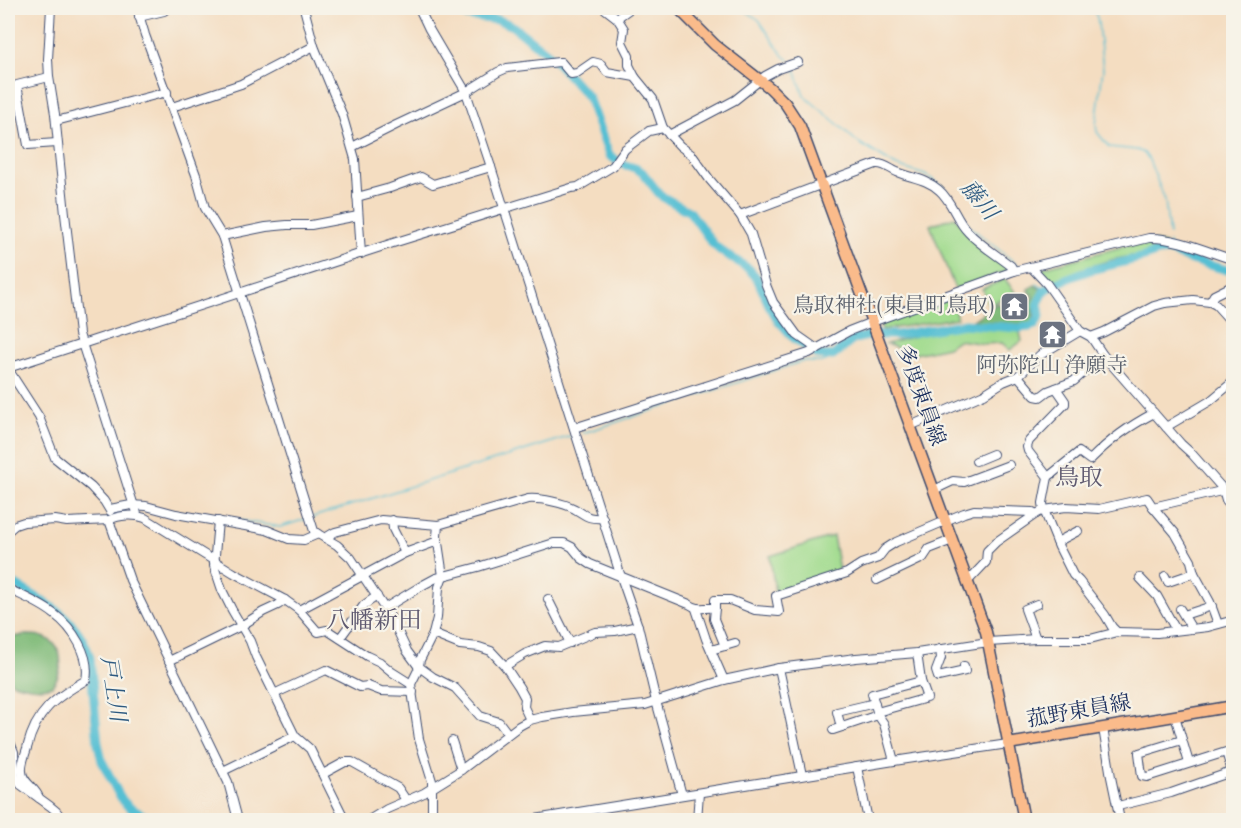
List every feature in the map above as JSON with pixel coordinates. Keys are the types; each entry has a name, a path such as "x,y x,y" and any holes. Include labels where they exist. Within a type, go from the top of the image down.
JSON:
{"main road":[{"name":"多度東員線","path":"678,8 715,45 760,79 785,103 800,126 968,581 988,642 1008,744"},
{"name":"菰野東員線","path":"1024,820 1008,744 1233,706"}],"street":[{"path":"51,8 49,78 56,121 79,334 137,515"},
{"path":"137,8 196,175 205,208 222,236 314,531 347,554 385,608 407,651 418,666 457,690 480,716 500,722 508,734"},
{"path":"139,16 164,11 167,8"},
{"path":"304,8 314,46 342,114 355,159 361,254"},
{"path":"418,8 466,92 638,626 682,795"},
{"path":"604,8 617,18 624,29 622,42 629,56 629,65 653,99 666,132 692,155 740,215 752,234 773,302 796,335 814,350"},
{"path":"617,18 631,8"},
{"path":"172,107 241,84 314,46"},
{"path":"352,147 466,92 507,68 561,62 571,74 593,63 601,64 608,72 635,76"},
{"path":"238,820 223,771 130,580 111,519 110,508 91,487 55,458 39,417 8,368 361,254 578,187 610,168 625,149 649,131 666,132 735,100 760,79 797,62"},
{"path":"49,78 17,85 28,145 57,143"},
{"path":"56,121 167,93"},
{"path":"740,215 876,164 881,163 896,172 920,178 939,190 946,198 968,233 1011,266 1022,269 1047,284 1080,331 1091,337 1103,355 1223,489 1226,501 1233,509"},
{"path":"357,197 421,177 433,184 491,167"},
{"path":"222,236 266,227 311,225 358,216"},
{"path":"574,428 814,350 849,331 875,329 1022,269 1157,238 1233,260"},
{"path":"1209,302 1214,295 1233,285"},
{"path":"1091,337 1154,306 1193,300 1216,305 1233,325"},
{"path":"910,426 984,394 1018,376 1040,355 1080,331"},
{"path":"1018,376 1035,396 1040,397 1048,391 1074,381 1103,355"},
{"path":"1166,427 1210,401 1233,381"},
{"path":"1048,477 1026,447 1029,441 1065,404 1056,388"},
{"path":"1117,632 1106,615 1072,575 1044,510 1043,502 1048,477 1079,452 1090,460 1107,443 1130,426 1154,413"},
{"path":"976,461 990,455 991,472"},
{"path":"934,490 953,482 964,482 1009,465"},
{"path":"1153,507 1233,488"},
{"path":"110,508 146,506 176,514 267,530 289,538 304,540 375,521 392,520 438,525 528,499 539,498 575,509 583,515 603,518"},
{"path":"968,581 986,562 987,551 996,542 1044,510 1066,507 1100,509 1147,498 1175,533 1191,561 1194,573 1212,606 1218,624"},
{"path":"725,646 714,619 715,600 730,600 755,610 779,612 776,596 847,573 861,564 878,558 885,549 896,542 964,513 974,510 1036,514"},
{"path":"8,531 24,522 55,520 67,522 137,515 145,518 285,600 299,610 318,632 327,630 380,662 412,688"},
{"path":"392,520 393,529 405,553"},
{"path":"218,521 214,566 222,590 295,736 310,749 345,820"},
{"path":"432,820 432,781 419,739 412,688 420,660 433,634 437,618 439,587 443,576 438,525"},
{"path":"1057,542 1078,531"},
{"path":"877,580 923,558 929,549 952,540"},
{"path":"299,610 405,553 438,541"},
{"path":"385,608 443,576 554,543 564,543 572,547 580,558 590,564 689,604 696,609 724,680"},
{"path":"1165,576 1168,582 1194,573"},
{"path":"1140,578 1157,596 1176,630"},
{"path":"8,589 56,615 68,627 81,647 87,663 86,680 53,701 35,722 31,732 22,772 24,779 38,792 39,798"},
{"path":"340,638 364,605 377,596"},
{"path":"548,599 570,643"},
{"path":"169,661 241,626 285,600"},
{"path":"1036,639 1022,608 1037,604"},
{"path":"1192,629 1182,612 1212,606"},
{"path":"696,609 715,608"},
{"path":"369,820 387,809 424,793 461,770 519,726 542,717 645,705 724,680 779,668 917,653 988,642 1090,639 1117,632 1157,633 1192,629 1233,620"},
{"path":"505,666 545,646 559,647 595,632 638,626"},
{"path":"433,634 460,645 491,651 505,666 524,695 524,707 530,720"},
{"path":"711,650 735,643"},
{"path":"940,649 941,657 936,671 938,677 965,671 964,666"},
{"path":"875,703 837,712 837,728 927,698 921,681 917,653"},
{"path":"779,668 802,776"},
{"path":"274,694 326,670 360,687 368,686 379,691 412,688"},
{"path":"894,761 884,724 878,714 872,694 921,681"},
{"path":"1175,716 1189,763"},
{"path":"1103,728 1120,820"},
{"path":"223,771 295,736"},
{"path":"8,737 14,752 15,777 21,785 56,811 63,820"},
{"path":"1118,806 1171,793 1233,771 1226,752 1147,777 1142,776 1139,753 1182,740"},
{"path":"452,741 461,770"},
{"path":"529,820 1008,744"},
{"path":"323,774 345,762 352,762 398,788 406,800"},
{"path":"857,767 868,820"},
{"path":"697,820 699,793"}],"green space":[{"path":"954,217 1010,270 955,289 930,225"},
{"path":"1156,242 1165,244 1165,249 1159,248 1143,254 1111,260 1082,269 1052,283 1038,269 1125,246"},
{"path":"1005,279 1018,296 999,300 989,306 982,289"},
{"path":"1035,285 1043,290 1035,305 1033,325 972,321 998,303 1008,314 1021,312 1033,297 1028,289"},
{"path":"951,299 957,318 882,330 879,319"},
{"path":"959,324 1019,328 1022,341 1010,350 1002,343 985,344 958,340 948,347 915,354 886,344"},
{"path":"833,536 839,570 775,593 770,556"},
{"path":"26,635 48,639 58,650 61,665 52,686 37,688 12,683 8,676 8,641 12,637"}],"waterway":[{"path":"454,8 467,16 498,20 511,25 551,56 588,97 609,155 622,164 642,172 661,196 690,212 713,244 749,269 757,278 778,320 794,338 818,355 833,356 854,339 872,335 898,335 964,324 1029,327 1035,325 1040,316 1038,303 1045,290 1090,270 1158,252 1169,251 1191,260 1234,272"},
{"name":"藤川","path":"742,8 759,20 782,54 789,60"},
{"path":"1092,8 1097,17 1103,69 1097,132 1109,147 1137,150 1144,153 1149,160 1165,200 1169,235"},
{"name":"藤川","path":"794,67 804,95 808,99 856,141 896,166 925,175 938,183 949,194 969,226 1019,266"},
{"path":"1169,243 1169,251"},
{"name":"藤川","path":"1037,284 1045,290"},
{"path":"583,433 803,361 822,362 833,356"},
{"path":"313,517 571,436"},
{"path":"225,518 280,527 306,519"},
{"name":"戸上川","path":"8,581 58,611 77,631 90,658 98,743 102,761 123,801 130,808 152,820"}],"place":[{"name":"鳥取神社(東員町鳥取)","path":"1015,306"},
{"name":"阿弥陀山 浄願寺","path":"1052,335"}],"district":[{"name":"鳥取","path":"1079,479"},
{"name":"八幡新田","path":"374,622"}]}
